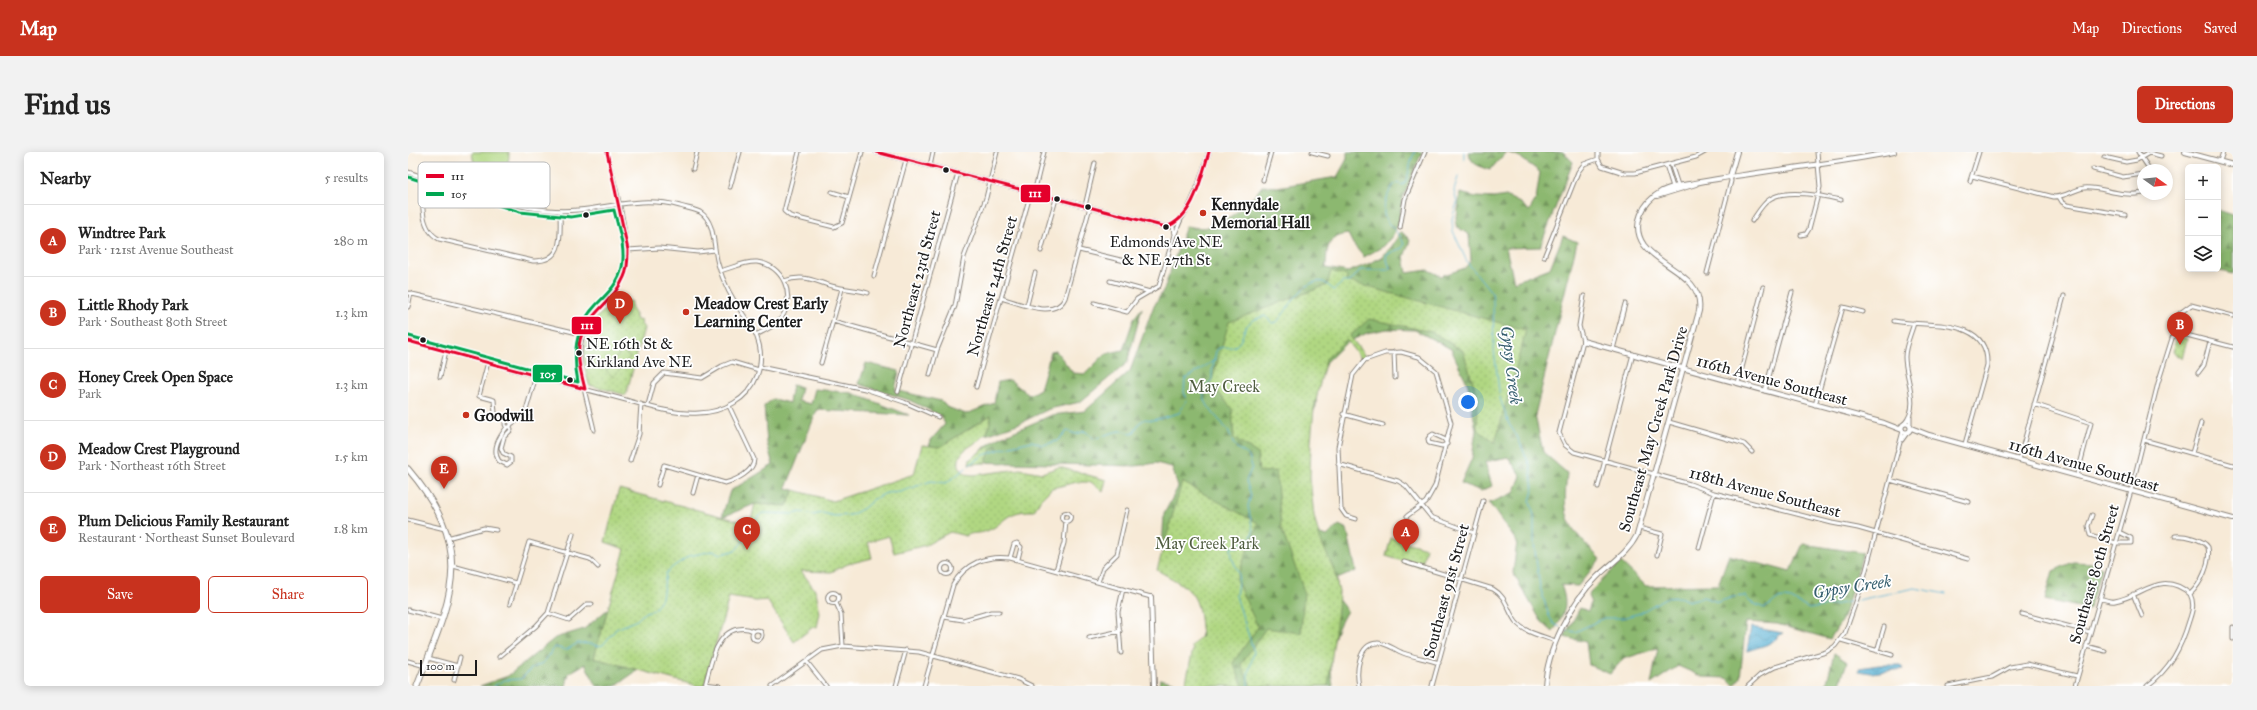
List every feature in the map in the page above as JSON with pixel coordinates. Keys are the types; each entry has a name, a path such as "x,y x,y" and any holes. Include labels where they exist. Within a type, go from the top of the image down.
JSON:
{"main road":[{"path":"408,469 432,501 446,530 453,566 451,594 444,620 417,686"}],"street":[{"path":"594,430 579,353 582,334 591,317 613,296 623,281 628,261 628,250 607,152"},
{"path":"693,169 697,152"},
{"path":"730,187 740,152"},
{"path":"799,152 784,211 790,216 828,226 840,225 862,152"},
{"path":"876,152 1162,226 1173,226 1178,223 1182,217 1198,187 1209,152"},
{"path":"930,166 933,152"},
{"path":"930,375 937,350 955,306 964,257 981,212 997,152"},
{"name":"Northeast 24th Street","path":"976,387 1044,152"},
{"path":"1263,180 1271,152"},
{"path":"1312,152 1328,156"},
{"path":"1400,228 1405,199 1425,152"},
{"path":"1598,152 1598,159 1602,166 1624,173 1635,173 1671,164 1705,152"},
{"path":"1707,273 1737,152"},
{"path":"1801,235 1806,234 1809,229 1818,194 1819,166 1817,152"},
{"path":"1862,152 1863,158"},
{"path":"1654,197 1673,187 1730,176 1819,166 1894,152"},
{"path":"1970,181 1979,152"},
{"path":"2138,152 2140,158 2145,164"},
{"path":"2185,152 2233,165"},
{"path":"2220,161 2222,152"},
{"path":"2104,157 2122,162 2140,158 2149,153 2161,156"},
{"path":"1544,256 1578,172 1584,164 1598,159"},
{"path":"874,276 906,160"},
{"path":"1085,206 1095,163"},
{"path":"1671,164 1678,186"},
{"path":"1666,165 1673,187"},
{"path":"2093,169 2123,177 2137,175"},
{"path":"408,172 418,175"},
{"name":"Northeast 23rd Street","path":"898,392 958,173"},
{"path":"1972,176 2040,195 2059,197 2084,188 2119,195 2137,194"},
{"path":"1654,197 1688,188 1699,183"},
{"path":"832,192 849,197"},
{"path":"1752,221 1766,202 1773,197 1818,194 1841,200"},
{"name":"Southeast May Creek Park Drive","path":"1545,686 1548,659 1555,641 1585,590 1629,547 1639,528 1699,311 1700,299 1693,285 1652,253 1641,239 1638,228 1640,217 1648,202 1654,197"},
{"path":"2059,197 2066,205 2125,215"},
{"path":"1041,251 1056,198"},
{"path":"408,341 641,404 688,414 706,413 729,406 749,390 760,368 761,352 756,335 735,303 720,271 709,223 699,212 658,201 640,200 587,210 560,211 536,208"},
{"path":"1001,298 1048,310 1057,308 1065,298 1090,207"},
{"path":"422,208 430,231 439,238 533,261 542,261 554,254 558,246 560,211"},
{"path":"1094,303 1127,312 1138,299 1160,284 1182,217"},
{"path":"1173,226 1174,238"},
{"path":"628,250 660,248 703,252 715,250"},
{"path":"1079,250 1129,262"},
{"path":"720,271 757,262 773,269 784,281 788,296 782,316 775,324 756,335"},
{"path":"1027,305 1035,273"},
{"path":"784,281 803,277 842,289 851,288 868,293"},
{"path":"1110,281 1150,292"},
{"path":"1738,383 1763,287"},
{"path":"821,363 842,289"},
{"path":"1765,391 1792,292"},
{"path":"408,307 410,293 582,334"},
{"path":"1583,341 1578,326 1584,296"},
{"path":"2019,460 2064,296"},
{"path":"1613,349 1625,304"},
{"name":"Southeast 80th Street","path":"2075,686 2131,491 2158,383 2180,313 2185,308 2194,306 2233,316"},
{"path":"1815,405 1843,307 1863,312"},
{"path":"833,321 937,350"},
{"path":"1894,321 1940,324 1967,331 1982,345 1986,352 1987,365 1965,444"},
{"path":"1748,686 1770,669 1788,662 1819,656 1831,649 1841,640 1848,628 1855,609 1910,413 1912,401 1905,356 1914,323"},
{"path":"2175,332 2233,347"},
{"name":"116th Avenue Southeast","path":"1583,341 1815,405 1965,444 2233,519"},
{"name":"118th Avenue Southeast","path":"1583,341 1560,425 1561,439 1574,452 1690,484 1714,493 1968,559"},
{"path":"2198,373 2204,365 2210,341"},
{"path":"440,377 446,351"},
{"path":"1394,352 1395,378"},
{"path":"1356,519 1343,514 1341,509 1338,464 1338,447 1350,381 1357,369 1365,360 1380,354 1394,352 1415,355 1429,364 1436,371 1450,417 1451,428 1436,486 1429,498 1407,516"},
{"path":"1598,487 1633,354"},
{"path":"488,362 479,396 494,400 495,413 510,426 511,430 504,437 501,448 503,453 511,457 512,462 507,465 499,461 496,452 498,441 510,426 524,417 536,376"},
{"path":"648,405 654,383 664,374 702,378 732,362 865,389 904,402 938,417"},
{"path":"630,462 639,434 641,404"},
{"path":"2034,404 2091,423 2077,476"},
{"path":"658,485 664,465 721,482 730,482 748,471 754,463 754,459 729,406"},
{"path":"1905,429 1910,427 1910,413"},
{"path":"1343,414 1383,425"},
{"path":"1669,422 1744,444 1752,452"},
{"path":"2192,453 2201,423"},
{"name":"116th Avenue Southeast","path":"1905,429 1910,427 1929,435"},
{"path":"1433,434 1444,439 1447,444 1442,446 1432,444 1428,439 1433,434"},
{"path":"2144,440 2233,465"},
{"path":"1338,464 1398,481 1406,486 1426,512 1437,520 1474,533"},
{"path":"693,493 698,475"},
{"path":"1890,480 1969,502"},
{"path":"1699,548 1714,493"},
{"name":"Southeast 91st Street","path":"1432,686 1483,502"},
{"path":"1098,582 1103,568 1117,554 1127,510"},
{"path":"2092,515 2088,526 2090,535 2127,545 2132,541 2131,538 2119,532"},
{"path":"408,520 446,530"},
{"path":"1056,570 1064,543 1066,521"},
{"path":"447,538 484,528 496,530"},
{"path":"1639,528 1662,534 1657,555"},
{"path":"499,657 536,626 548,613 568,552 572,534"},
{"path":"2175,536 2183,536 2203,542 2208,547 2208,554 2201,581 2190,594"},
{"path":"510,604 529,542 590,559 598,566"},
{"path":"1010,558 1014,544 1017,542 1021,547 1018,559"},
{"path":"924,686 951,592 958,578 978,561 995,557 1018,559 1151,597 1154,686"},
{"path":"1404,562 1462,578 1497,592 1504,599 1520,625 1532,632 1555,641"},
{"path":"453,566 516,583"},
{"path":"951,572 958,578"},
{"path":"2100,598 2114,602 2161,584 2183,589 2190,594 2193,607 2181,647 2174,659 2147,686"},
{"path":"1121,653 1118,612 1123,589"},
{"path":"2133,594 2142,616"},
{"path":"836,603 841,614 843,646"},
{"path":"548,613 569,620 577,610 584,609 587,604 592,604"},
{"path":"408,610 444,620"},
{"path":"944,617 963,620 991,612 999,612"},
{"path":"2022,614 2090,632"},
{"path":"1877,651 1884,627"},
{"path":"2233,627 2233,639"},
{"path":"720,686 705,685 720,642 725,634 735,630 745,628 753,631"},
{"path":"1089,638 1120,631"},
{"path":"1841,640 1892,655"},
{"path":"1359,686 1361,654 1372,644 1378,643 1438,663"},
{"path":"772,686 822,650 843,646 906,650 933,655 1018,679 1031,686"},
{"path":"2086,646 2105,651"},
{"path":"896,686 906,650"},
{"path":"454,680 460,657"},
{"path":"428,658 458,666"},
{"path":"408,662 425,666"},
{"path":"807,662 826,686"},
{"path":"1948,686 1992,677 2010,667 2027,664 2077,676"}],"green space":[{"path":"472,152 509,152 508,162 474,162"},
{"name":"May Creek","path":"1347,152 1422,152 1402,200 1399,222 1393,235 1384,246 1364,257 1353,244 1348,234 1335,238 1329,245 1326,268 1348,272 1382,257 1392,246 1401,231 1410,240 1404,257 1407,273 1428,270 1441,276 1465,268 1471,260 1469,235 1456,226 1460,193 1476,197 1494,198 1506,196 1520,203 1529,211 1536,199 1540,172 1518,156 1506,152 1563,152 1573,162 1540,247 1506,248 1514,282 1550,268 1563,236 1577,242 1535,415 1543,452 1567,473 1565,502 1569,521 1580,538 1600,559 1578,586 1561,585 1565,605 1560,620 1553,632 1541,621 1513,573 1517,542 1489,503 1514,493 1521,476 1508,457 1485,462 1492,486 1481,491 1461,483 1472,458 1476,430 1468,385 1451,349 1415,330 1387,329 1367,333 1346,343 1325,364 1317,389 1316,406 1305,431 1313,532 1327,536 1339,525 1347,529 1356,571 1337,579 1338,599 1347,611 1338,629 1332,647 1331,665 1333,686 1159,686 1160,679 1185,685 1202,631 1197,586 1161,568 1164,514 1178,487 1172,467 1156,463 1136,466 969,462 986,446 1001,437 1052,415 1085,411 1130,371 1153,308 1164,289 1186,226 1206,228 1224,220 1245,205 1262,186 1277,187 1337,177 1347,159"},
{"path":"1469,152 1506,152 1490,170 1473,162"},
{"path":"2221,211 2233,215 2233,274 2221,271"},
{"name":"May Creek Park","path":"1331,271 1347,276 1346,281 1526,330 1495,443 1477,429 1478,398 1463,351 1432,332 1369,319 1350,336 1365,356 1361,359 1346,340 1326,359 1314,408 1310,478 1314,516 1320,539 1334,570 1339,592 1328,686 1251,686 1241,664 1266,628 1301,633 1304,591 1281,528 1276,471 1259,472 1257,453 1234,439 1232,409 1211,384 1229,322 1327,285"},
{"path":"618,298 632,302 631,305 637,320 642,321 641,324 644,328 626,395 589,385 583,358 587,335 595,319"},
{"path":"1142,308 1127,363 1080,402 1049,409 1020,423 986,435 991,416 940,447 929,446 931,440 945,424 941,416 909,400 859,384 866,363 899,371 895,390 941,401 947,407 966,414 994,403 998,382 1010,380 1029,395 1040,389 1051,352 1056,351 1073,373 1085,374 1105,354 1123,350 1134,318"},
{"path":"2180,337 2187,339 2182,359 2172,352 2176,338"},
{"path":"622,351 630,357 613,377 606,370"},
{"path":"792,385 801,387 798,401 811,404 815,389 852,393 909,415 817,410 786,488 794,490 787,506 755,504 722,517 730,491 773,465 767,443 764,406 773,399 789,403"},
{"path":"991,415 986,434 967,448 960,456 959,466 965,474 973,475 1021,469 1042,473 1059,467 1106,480 1103,492 1091,482 1077,482 1052,488 1040,500 1034,511 1024,511 1010,515 997,526 984,532 966,536 950,532 926,545 894,553 889,536 868,542 872,558 848,564 831,572 801,571 816,591 820,613 817,627 813,627 794,642 767,600 756,601 729,597 704,686 698,686 594,658 625,549 605,542 619,489 750,524 755,504 787,506 794,490 833,501 914,474 922,445 940,447"},
{"path":"987,447 991,448 986,463 969,464 970,459"},
{"name":"May Creek Park","path":"1182,482 1258,523 1236,580 1258,627 1233,663 1243,686 1187,686 1186,682 1193,649 1191,647 1200,637 1202,637 1199,611 1193,595 1187,589 1180,583 1157,570"},
{"path":"1391,538 1426,548 1421,567 1386,556"},
{"path":"1803,544 1863,553 1843,618 1830,639 1777,624 1746,622 1740,678 1734,685 1727,678 1703,677 1678,666 1651,684 1658,648 1623,659 1610,674 1589,665 1586,642 1564,637 1580,608 1588,611 1591,603 1588,596 1590,592 1621,562 1646,586 1718,585 1729,555 1790,572"},
{"path":"2073,562 2093,563 2101,568 2089,609 2045,600 2053,571"},
{"path":"608,609 594,658 638,670 615,686 597,686 585,664 569,673 566,686 480,686 508,676 555,638 584,629"},
{"path":"1834,653 1847,662 1839,686 1826,686"}],"water":[{"path":"1751,627 1783,633 1777,636 1777,639 1766,645 1747,651"},
{"path":"1879,665 1900,665 1903,669 1871,673 1859,671 1859,668"}],"waterway":[{"name":"May Creek","path":"1248,686 1248,674 1254,652 1236,596 1239,574 1232,558 1231,547 1237,547 1251,537 1253,531 1248,506 1251,495 1246,481 1252,467 1247,454 1235,446 1228,431 1208,406 1203,394 1203,388 1212,381 1212,371 1216,351 1219,348 1232,347 1239,343 1246,327 1256,319 1265,316 1272,323 1277,322 1297,295 1309,284 1324,282 1334,290 1343,282 1350,282 1360,270 1388,270 1390,268 1386,257 1387,254 1402,248 1404,245 1397,232 1386,220 1384,207 1392,187 1397,183 1403,185 1406,181 1411,160 1415,152"},
{"name":"Gypsy Creek","path":"1464,152 1464,160"},
{"name":"Gypsy Creek","path":"1458,177 1454,191 1457,203 1452,219 1453,231 1467,262 1492,293 1494,350 1500,398 1509,424 1517,436 1530,466 1533,490 1530,501 1534,516 1534,544 1540,587 1549,616 1554,624 1560,627"},
{"path":"969,465 984,455 1010,446 1032,441 1042,445 1057,441 1067,431 1076,434 1085,431 1094,439 1120,431 1133,434 1139,423 1145,419 1153,420 1179,413 1187,400 1184,392 1185,379 1215,360"},
{"path":"494,686 504,680 521,679 531,669 544,662 555,647 566,650 578,643 598,646 603,645 616,629 637,620 645,612 654,610 662,598 666,573 674,566 689,556 712,551 722,554 736,550 750,532 755,520 762,513 793,514 801,512 812,515 823,513 834,516 851,515 864,508 874,499 886,493 900,492 931,481 946,483 966,468"},
{"name":"Gypsy Creek","path":"1858,600 1915,588 1946,594"},
{"name":"Gypsy Creek","path":"1564,630 1575,632 1604,618 1622,618 1640,613 1665,598 1680,597 1688,601 1703,597 1718,602 1733,597 1745,596 1750,602 1764,608 1777,599 1784,598 1791,599 1809,609 1855,601"}],"transit line":[{"name":"111","path":"408,341 585,389 579,358 579,346 583,331 588,322 620,286 628,264 628,250 607,152"},
{"name":"111","path":"876,152 1166,227 1176,222 1190,206 1199,185 1209,152"},
{"name":"105","path":"408,177 418,180"},
{"name":"105","path":"409,336 578,382 575,361 579,331 589,313 612,288 622,267 623,253 621,238 614,210 571,217 520,212 507,208"}],"place":[{"name":"Kennydale Memorial Hall","path":"1203,213"},
{"name":"Edmonds Ave NE & NE 27th St","path":"1166,227"},
{"name":"Meadow Crest Early Learning Center","path":"686,312"},
{"name":"Meadow Crest Playground","path":"620,324"},
{"name":"Little Rhody Park","path":"2180,345"},
{"name":"NE 16th St & Kirkland Ave NE","path":"579,353"},
{"name":"Goodwill","path":"466,415"},
{"name":"Plum Delicious Family Restaurant","path":"444,489"},
{"name":"Honey Creek Open Space","path":"747,550"},
{"name":"Windtree Park","path":"1406,552"}]}
